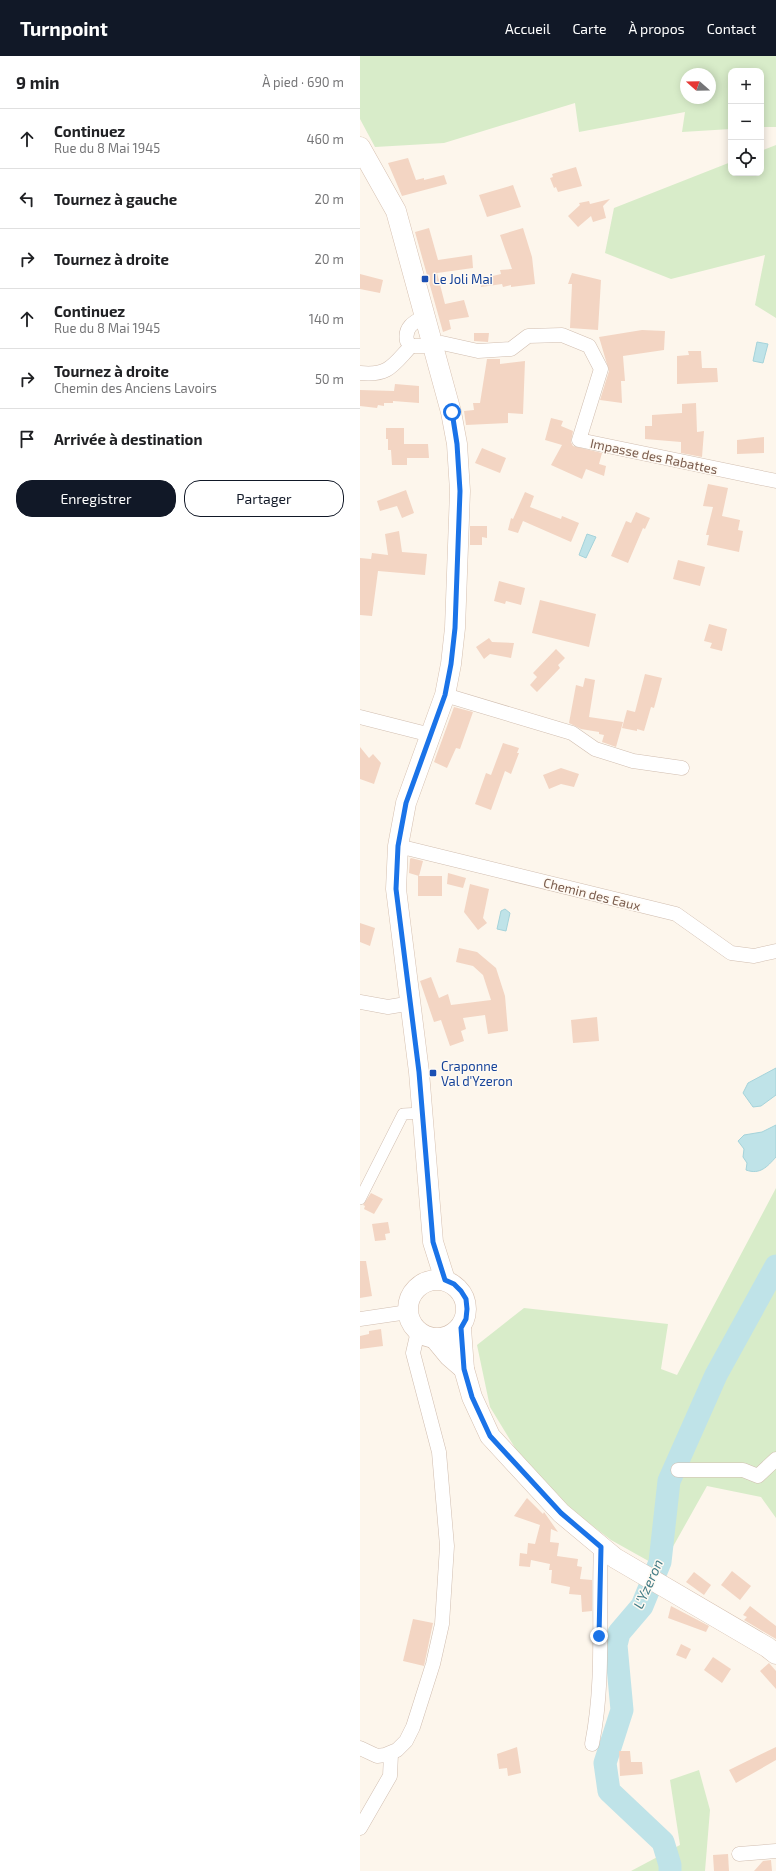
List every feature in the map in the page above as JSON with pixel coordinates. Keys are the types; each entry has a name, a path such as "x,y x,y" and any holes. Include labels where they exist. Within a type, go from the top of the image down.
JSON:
{"main road":[{"path":"360,147 396,211 452,412 457,444 460,491 455,628 451,664 445,695 406,803 398,846 396,889 412,1003 423,1113 433,1242 445,1280"},
{"path":"418,1286 433,1242"},
{"path":"426,1335 445,1338 461,1328 466,1319 466,1299 454,1284 445,1280 436,1279 427,1281 418,1286 412,1293 408,1312 410,1319 426,1335 464,1369"},
{"path":"461,1328 464,1369 472,1397 490,1436 561,1513 608,1553 767,1647 776,1654"}],"street":[{"path":"425,316 412,323 407,329 406,341 411,346 433,346"},
{"name":"Impasse des Rabattes","path":"433,346 442,343 478,351 510,349 528,336 562,335 589,346 601,369 579,440 776,481"},
{"path":"360,373 368,374 388,371 411,346"},
{"path":"445,695 572,733 595,749 633,761 682,768"},
{"path":"360,717 431,736"},
{"name":"Chemin des Eaux","path":"398,846 676,914 731,953 754,956 776,951"},
{"path":"360,1002 388,1007 412,1003"},
{"path":"360,1199 403,1114 423,1113"},
{"path":"360,1319 408,1312"},
{"path":"360,1748 377,1756 391,1754 406,1741 413,1728 434,1664 442,1624 447,1546 438,1452 413,1353 426,1335"},
{"path":"678,1470 744,1470 758,1476 776,1459"},
{"path":"592,1744 599,1703 601,1664 599,1584 608,1553"},
{"path":"360,1828 390,1776 391,1754"},
{"path":"739,1854 776,1851"}],"green space":[{"path":"360,56 776,56 776,127 764,127 764,68 728,68 728,129 682,132 685,112 579,132 575,103 444,143 375,147 360,119"},
{"path":"776,145 776,318 755,305 765,255 671,279 605,253 614,208 728,163 728,176 764,176 764,150"},
{"path":"776,1188 776,1518 761,1497 707,1486 661,1568 611,1540 572,1510 520,1456 490,1407 477,1345 524,1308 668,1324 661,1369 677,1375"},
{"path":"699,1770 710,1810 705,1871 631,1871 680,1845 670,1780"}],"water":[{"path":"757,342 768,344 763,363 753,361"},
{"path":"587,534 596,537 586,558 579,555"},
{"path":"505,909 510,913 506,931 497,929 501,911"},
{"path":"776,1068 776,1095 761,1106 753,1107 743,1093 748,1083"},
{"path":"776,1125 776,1157 766,1167 759,1171 746,1170 747,1163 743,1157 744,1149 738,1141 744,1135 762,1132"}],"building":[{"path":"408,158 416,180 424,178 424,180 444,175 447,184 402,196 388,163"},
{"path":"576,167 582,186 558,192 556,187 554,188 550,178 553,177 552,174"},
{"path":"513,185 521,207 487,217 479,195"},
{"path":"610,199 603,206 606,218 593,222 591,216 578,227 568,216 580,205 579,203 589,201 590,204"},
{"path":"429,228 438,260 472,255 473,268 437,273 445,304 464,300 469,317 449,320 451,329 443,332 415,232"},
{"path":"523,228 532,257 535,284 511,287 511,285 503,287 502,284 481,287 480,279 501,274 500,270 512,269 500,235"},
{"path":"572,273 601,280 598,330 570,328 572,284 568,284"},
{"path":"360,274 383,280 380,293 360,289"},
{"path":"642,330 665,331 664,350 623,356 625,381 621,381 622,403 600,400 609,371 599,337"},
{"path":"474,333 489,333 488,342 474,341"},
{"path":"688,351 701,351 702,368 717,368 718,382 677,384 677,356 689,355"},
{"path":"487,359 500,359 500,364 525,361 523,414 508,413 508,423 466,425 464,411 474,410 473,403 480,403"},
{"path":"395,384 419,386 419,403 393,401 393,403 384,403 384,406 378,405 377,408 360,406 360,390 394,391"},
{"path":"696,403 697,432 704,431 702,457 681,453 681,442 645,439 645,426 652,426 652,415 682,413 682,404"},
{"path":"551,418 563,421 561,426 573,431 571,442 573,446 602,453 599,464 606,466 604,476 586,469 582,479 551,465 562,445 545,440"},
{"path":"386,428 404,428 404,444 428,444 429,458 407,458 407,465 392,465 391,450 388,450 388,439 386,439"},
{"path":"764,437 764,453 737,454 737,440"},
{"path":"482,448 506,458 500,473 475,463"},
{"path":"708,484 728,488 722,516 740,520 738,530 743,531 739,552 707,545 709,535 706,535 713,507 703,506"},
{"path":"406,490 414,513 402,518 397,506 380,511 377,501"},
{"path":"525,492 534,496 530,507 561,519 562,516 579,523 571,542 523,521 518,533 508,530 511,518 513,519"},
{"path":"636,512 650,518 645,529 643,528 628,563 611,556 626,521 631,523"},
{"path":"470,526 487,526 487,538 482,537 482,545 470,545"},
{"path":"399,531 402,552 427,554 425,575 378,571 372,616 360,615 360,558 371,559 372,553 388,555 385,534"},
{"path":"678,560 705,567 700,586 673,579"},
{"path":"499,581 525,588 521,605 506,601 505,604 494,601"},
{"path":"540,600 596,614 589,647 532,633"},
{"path":"709,624 727,629 722,651 710,648 712,643 704,641"},
{"path":"489,638 492,642 514,643 511,658 490,654 484,659 476,647"},
{"path":"556,649 565,658 558,665 560,668 537,692 530,685 537,677 533,673"},
{"path":"645,674 662,678 654,708 651,707 644,731 622,728 627,710 635,712"},
{"path":"585,678 595,680 589,717 623,722 616,747 602,742 604,735 599,734 599,732 581,729 569,723 576,685 583,687"},
{"path":"454,707 473,712 460,749 456,748 447,768 434,762"},
{"path":"503,743 519,748 517,753 519,753 511,774 505,771 491,810 475,804 486,773 491,775"},
{"path":"360,747 369,758 373,754 381,763 374,784 360,779"},
{"path":"561,768 579,774 574,787 561,784 549,789 543,775"},
{"path":"411,858 423,861 419,876 409,873"},
{"path":"448,873 466,878 463,888 447,884"},
{"path":"418,876 442,876 442,896 418,896"},
{"path":"470,884 489,889 483,918 487,923 478,930 464,912"},
{"path":"360,923 375,928 370,946 360,942"},
{"path":"459,948 477,952 496,968 505,996 508,1031 488,1034 485,1015 463,1018 466,1029 461,1031 464,1041 450,1046 441,1020 434,1022 420,981 431,977 439,998 448,994 451,1005 491,1000 483,975 473,966 456,962"},
{"path":"597,1017 599,1041 573,1043 571,1020"},
{"path":"371,1193 383,1199 374,1214 364,1209 365,1206 363,1205"},
{"path":"388,1222 390,1233 385,1234 386,1240 375,1241 372,1224"},
{"path":"360,1261 366,1261 372,1296 360,1298"},
{"path":"381,1329 383,1346 360,1349 360,1336 369,1334 369,1331"},
{"path":"527,1498 543,1514 544,1512 558,1532 551,1529 550,1542 559,1543 557,1556 578,1559 577,1566 582,1567 580,1579 592,1580 592,1611 582,1612 581,1595 569,1594 570,1587 551,1583 552,1570 549,1570 550,1564 531,1560 530,1567 519,1566 520,1553 527,1554 528,1543 535,1544 540,1525 514,1516"},
{"path":"732,1571 751,1586 740,1600 721,1585"},
{"path":"694,1572 711,1585 704,1595 686,1582"},
{"path":"671,1606 709,1626 706,1632 668,1618"},
{"path":"750,1606 776,1626 776,1639 744,1620 747,1617 743,1615"},
{"path":"413,1619 433,1623 424,1666 403,1661"},
{"path":"681,1644 691,1649 686,1659 676,1655"},
{"path":"713,1657 731,1669 722,1683 704,1670"},
{"path":"769,1663 776,1671 776,1689 760,1671"},
{"path":"517,1747 521,1773 508,1776 507,1768 499,1769 497,1754"},
{"path":"776,1747 776,1760 736,1783 729,1770"},
{"path":"619,1751 630,1751 631,1762 642,1762 643,1774 620,1776"},
{"path":"728,1854 729,1871 714,1871 713,1855"},
{"path":"771,1860 772,1871 754,1871 763,1861"}],"waterway":[{"name":"L'Yzeron","path":"670,1871 670,1865 663,1842 609,1791 605,1763 622,1710 616,1645 619,1633 642,1606 660,1562 669,1481 716,1375 776,1266"}],"place":[{"name":"Le Joli Mai","path":"425,279"},
{"name":"Craponne Val d'Yzeron","path":"433,1073"}],"route":[{"path":"452,412 457,444 460,491 455,628 451,664 445,695 406,803 398,846 396,889 412,1003 433,1242 445,1280 454,1284 466,1299 466,1319 461,1328 464,1369 472,1397 490,1436 561,1513 601,1547 599,1636"}]}
